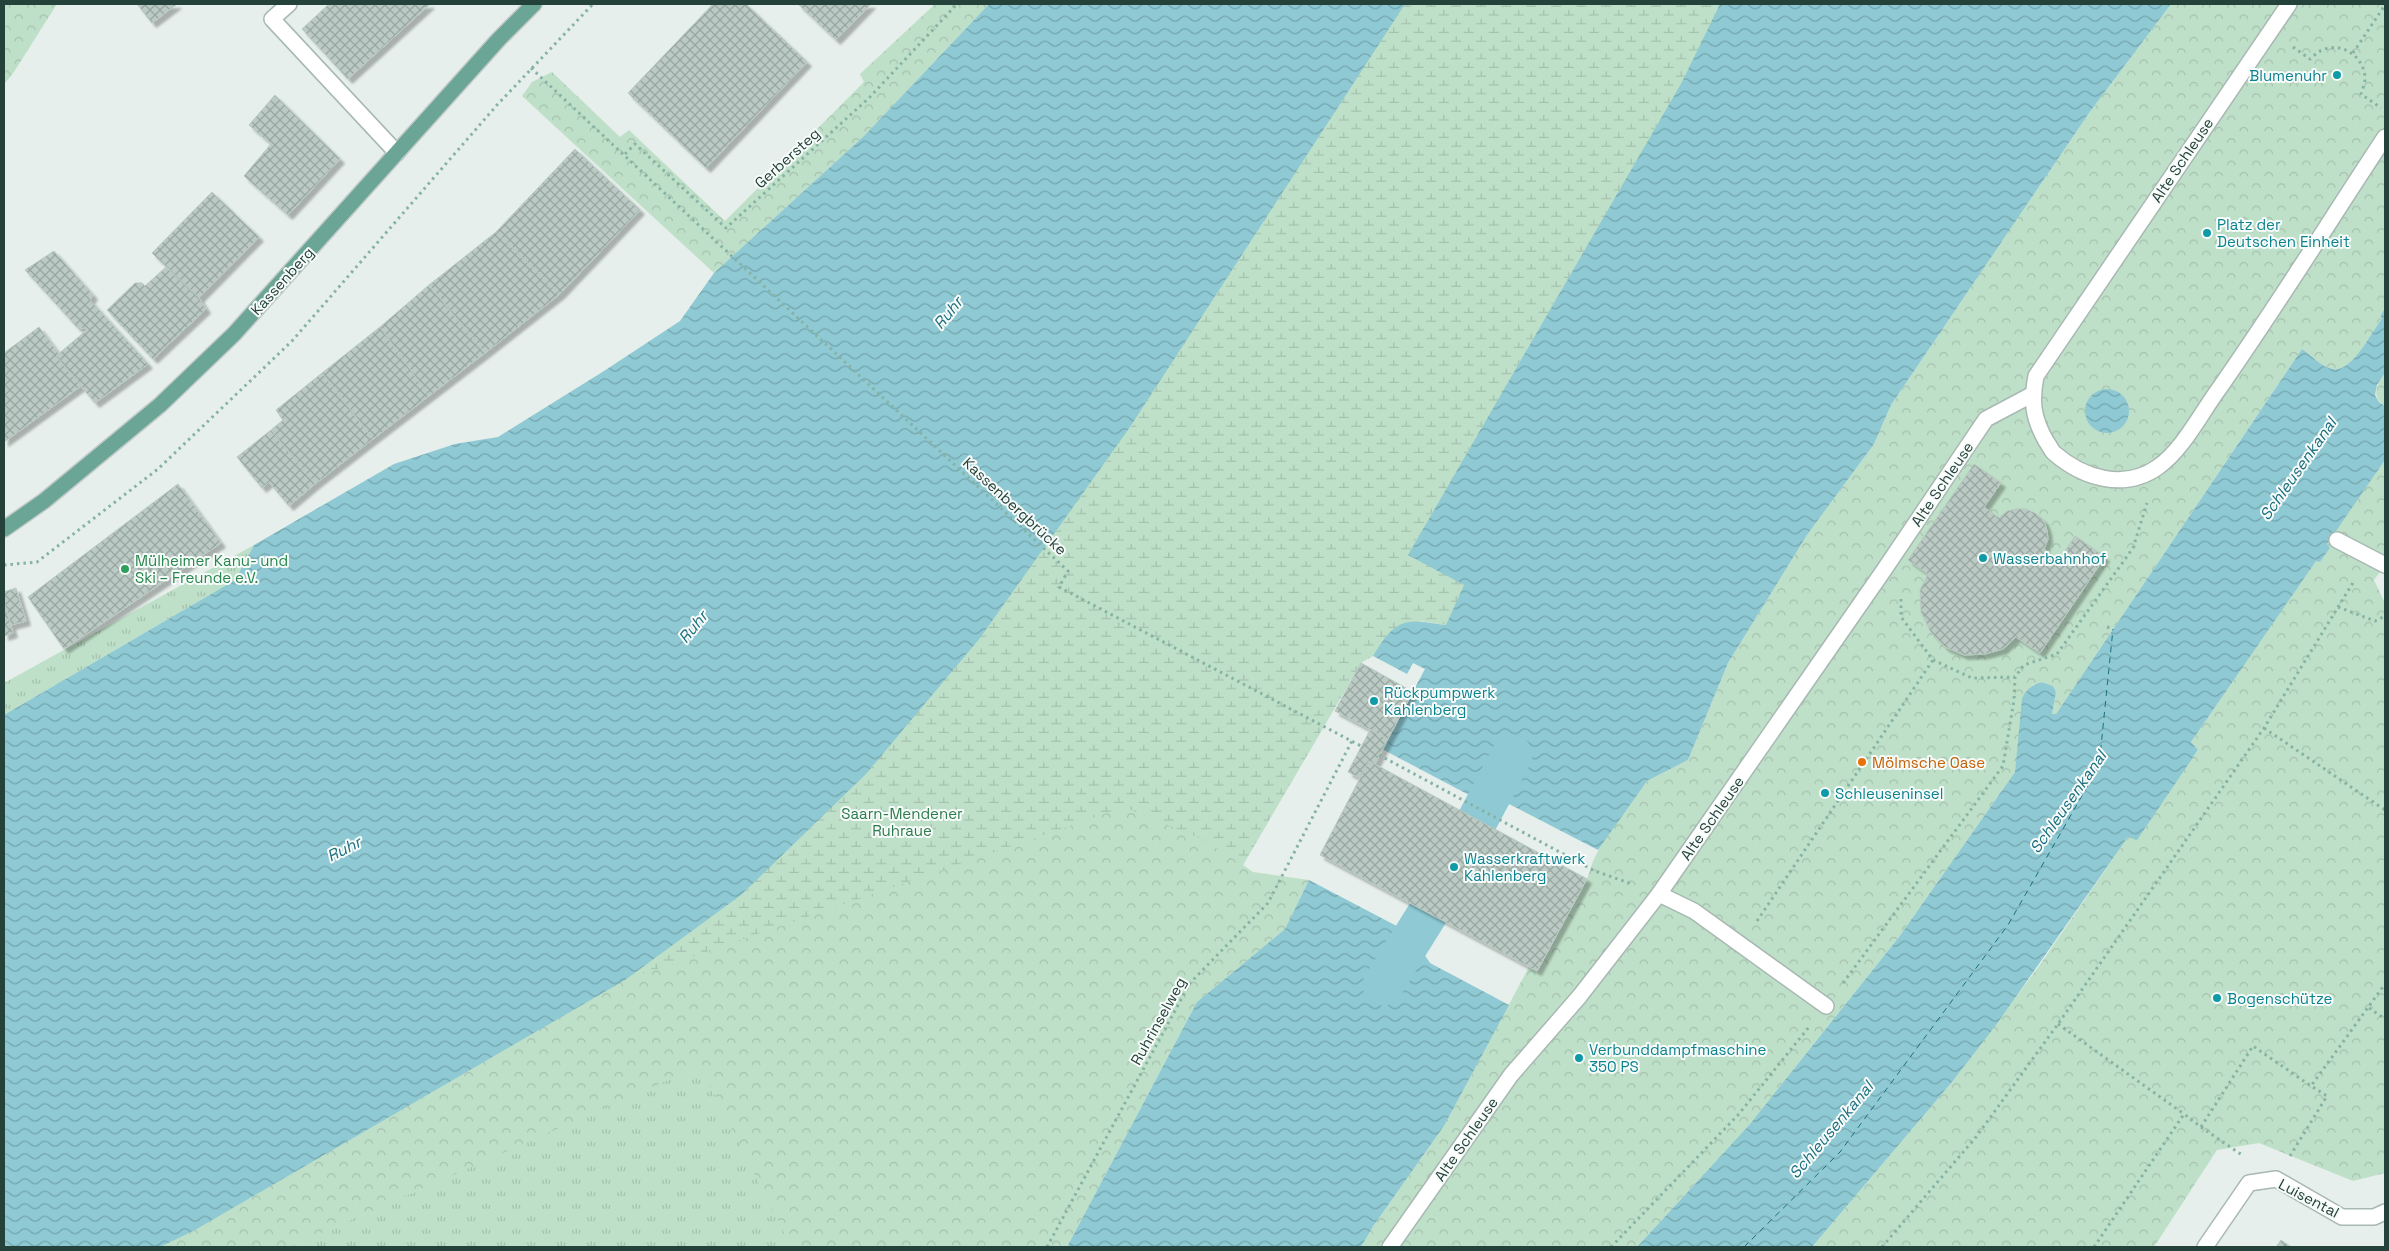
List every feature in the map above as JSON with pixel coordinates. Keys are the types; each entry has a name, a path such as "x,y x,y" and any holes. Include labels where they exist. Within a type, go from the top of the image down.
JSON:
{"main road":[{"name":"Kassenberg","path":"4,529 44,501 160,405 234,334 534,4"}],"street":[{"path":"289,4 272,19 397,153"},
{"name":"Alte Schleuse","path":"2289,4 2036,376 2033,394 2036,422 2053,452 2082,473 2106,480 2136,478 2158,467 2178,447 2242,357 2385,137"},
{"name":"Alte Schleuse","path":"1390,1247 1511,1076 1579,997 1659,894 1884,570 1986,419 2033,394"},
{"path":"2337,540 2385,565"},
{"path":"1659,894 1694,911 1826,1006"},
{"name":"Luisental","path":"2205,1247 2249,1183 2276,1179 2342,1217 2374,1217 2385,1212"}],"path":[{"path":"4,565 37,562 158,469 292,341 530,68 593,4"},
{"name":"Gerbersteg","path":"625,154 635,144 726,228 869,98 957,4"},
{"path":"2353,53 2385,6"},
{"path":"2310,59 2322,50 2338,47 2353,53 2363,65 2365,80 2361,94 2385,111"},
{"path":"530,68 625,154"},
{"name":"Kassenbergbrücke","path":"625,154 1068,572 1059,587 1352,741"},
{"path":"1611,1247 1738,1115 1826,1006 2003,766 2014,700 2015,678 2024,664 2057,654 2133,548 2158,467"},
{"path":"1882,1247 1976,1137 2058,1024 2264,728 2369,557"},
{"path":"1884,570 1901,587 1901,616 1933,660 1972,678 2015,678"},
{"path":"2338,607 2375,621 2385,616"},
{"path":"2107,627 2113,629"},
{"path":"1741,944 1933,660"},
{"path":"2264,728 2385,810"},
{"path":"1352,741 1362,746"},
{"name":"Ruhrinselweg","path":"1046,1247 1190,983 1268,902 1352,741"},
{"path":"1379,755 1594,871 1659,894"},
{"path":"2311,1086 2385,984"},
{"path":"2369,1008 2385,1019"},
{"path":"2058,1024 2201,1127 2276,1179 2327,1096 2253,1046 2201,1127"},
{"path":"2094,1247 2184,1114"}],"green space":[{"path":"4,4 57,4 12,75 4,84"},
{"path":"935,4 989,4 864,136 714,273 522,96 532,82 552,72 620,137 629,130 725,221 864,82 860,74"},
{"name":"Saarn-Mendener Ruhraue","path":"1194,4 1917,4 1447,625 1418,621 1392,630 1361,663 1243,865 1253,872 1309,880 1285,929 1197,1002 1067,1247 791,1247 700,1066 290,1247 4,1247"},
{"path":"1405,4 1720,4 1682,82 1408,554 1465,585 1446,625 1423,620 1383,640 1373,656 1361,663 1243,865 1202,839 1124,807 625,980 741,895 866,774 980,638 1131,427"},
{"path":"2171,4 2385,4 2385,308 2380,315 2382,317 2367,341 2354,359 2339,369 2324,366 2302,349 2056,714 2052,714 2056,692 2053,686 2042,682 2033,685 2026,691 2015,772 1899,937 1750,1124 1637,1247 1361,1247 1374,1225 1444,1126 1529,967 1538,971 1587,879 1603,841 1647,781 1688,760 1728,663 1807,535 1874,444 1891,405 2089,113"},
{"path":"2385,373 2385,406 2380,402 2376,390"},
{"path":"2385,460 2385,565 2374,580 2385,603 2385,1173 2353,1181 2259,1143 2217,1150 2154,1247 1812,1247 1952,1082 2039,966 2128,837 2198,751 2191,742 2316,560 2320,562 2330,548 2326,544"},
{"path":"254,545 235,580 4,715 4,683"},
{"path":"625,980 1025,1247 160,1247"}],"water":[{"name":"Ruhr","path":"989,4 1405,4 1130,427 980,638 866,774 741,895 625,980 195,1230 160,1247 4,1247 4,715 235,580 254,545 394,464 455,444 498,437 680,321 714,273 864,136"},
{"path":"1720,4 2171,4 2089,113 1891,405 1874,444 1807,535 1728,663 1688,760 1647,781 1598,850 1509,804 1503,813 1382,749 1425,669 1413,663 1407,674 1373,656 1395,627 1411,622 1446,625 1464,585 1408,555 1682,82"},
{"name":"Schleusenkanal","path":"2385,308 2385,373 2377,385 2375,395 2379,402 2385,406 2385,460 2327,544 2330,548 2320,562 2316,561 2191,742 2198,750 2137,840 2128,837 1996,1025 1952,1082 1812,1247 1637,1247 1750,1124 1899,937 2015,772 2022,699 2027,690 2042,682 2053,686 2056,692 2052,714 2056,714 2302,349 2324,366 2339,369 2354,359 2382,318 2380,316"},
{"path":"2107,389 2119,393 2125,399 2129,411 2125,423 2119,429 2107,433 2095,429 2089,423 2085,411 2089,399 2095,393"},
{"path":"1309,880 1410,933 1430,963 1509,1005 1444,1126 1374,1225 1361,1247 1067,1247 1197,1002 1285,929"}],"building":[{"path":"137,4 177,4 152,23"},
{"path":"329,4 430,4 348,79 302,29"},
{"path":"713,4 746,4 807,62 706,168 628,93"},
{"path":"798,4 871,4 836,40"},
{"path":"275,95 340,159 288,215 244,176 271,144 249,125"},
{"path":"575,149 640,210 560,294 496,232"},
{"path":"212,192 259,237 199,298 152,253"},
{"path":"496,232 560,294 485,353 429,285"},
{"path":"54,251 93,295 90,300 148,364 95,403 56,356 88,329 77,327 25,270"},
{"path":"166,267 199,298 206,309 153,359 107,310 135,283 142,283 145,286"},
{"path":"429,285 485,353 429,396 380,327"},
{"path":"39,327 59,354 56,356 81,386 4,442 4,353"},
{"path":"380,327 429,396 373,439 322,373"},
{"path":"322,373 373,439 315,484 271,430 283,420 276,410"},
{"path":"271,430 315,484 289,506 269,482 262,488 237,457"},
{"name":"Wasserbahnhof","path":"1974,464 2001,483 1984,507 1999,518 2007,511 2016,509 2026,509 2035,513 2044,521 2047,530 2048,539 2044,549 2059,560 2075,536 2105,557 2040,653 2016,637 2003,649 1985,654 1964,655 1945,647 1930,631 1921,612 1920,590 1928,574 1908,560"},
{"path":"178,484 221,543 64,649 28,597"},
{"path":"16,588 26,621 11,625 4,602 4,592"},
{"path":"4,602 13,633 4,636"},
{"name":"Rückpumpwerk Kahlenberg","path":"1361,663 1413,692 1388,739 1335,711"},
{"path":"1370,730 1388,739 1375,764 1369,761 1360,778 1348,772"},
{"name":"Wasserkraftwerk Kahlenberg","path":"1369,761 1587,879 1537,971 1320,855"},
{"path":"2281,1240 2291,1247 2276,1247"}],"waterway":[{"path":"1478,819 1512,755"},
{"path":"1383,985 1428,913"}],"ferry route":[{"path":"1744,1247 1840,1152 2008,925 2099,766 2113,629"}],"place":[{"name":"Blumenuhr","path":"2337,75"},
{"name":"Platz der Deutschen Einheit","path":"2207,233"},
{"name":"Wasserbahnhof","path":"1983,558"},
{"name":"Mülheimer Kanu- und Ski – Freunde e.V.","path":"125,569"},
{"name":"Rückpumpwerk Kahlenberg","path":"1374,701"},
{"name":"Mölmsche Oase","path":"1862,762"},
{"name":"Schleuseninsel","path":"1825,793"},
{"name":"Wasserkraftwerk Kahlenberg","path":"1454,867"},
{"name":"Bogenschütze","path":"2217,998"},
{"name":"Verbunddampfmaschine 350 PS","path":"1579,1058"}]}
